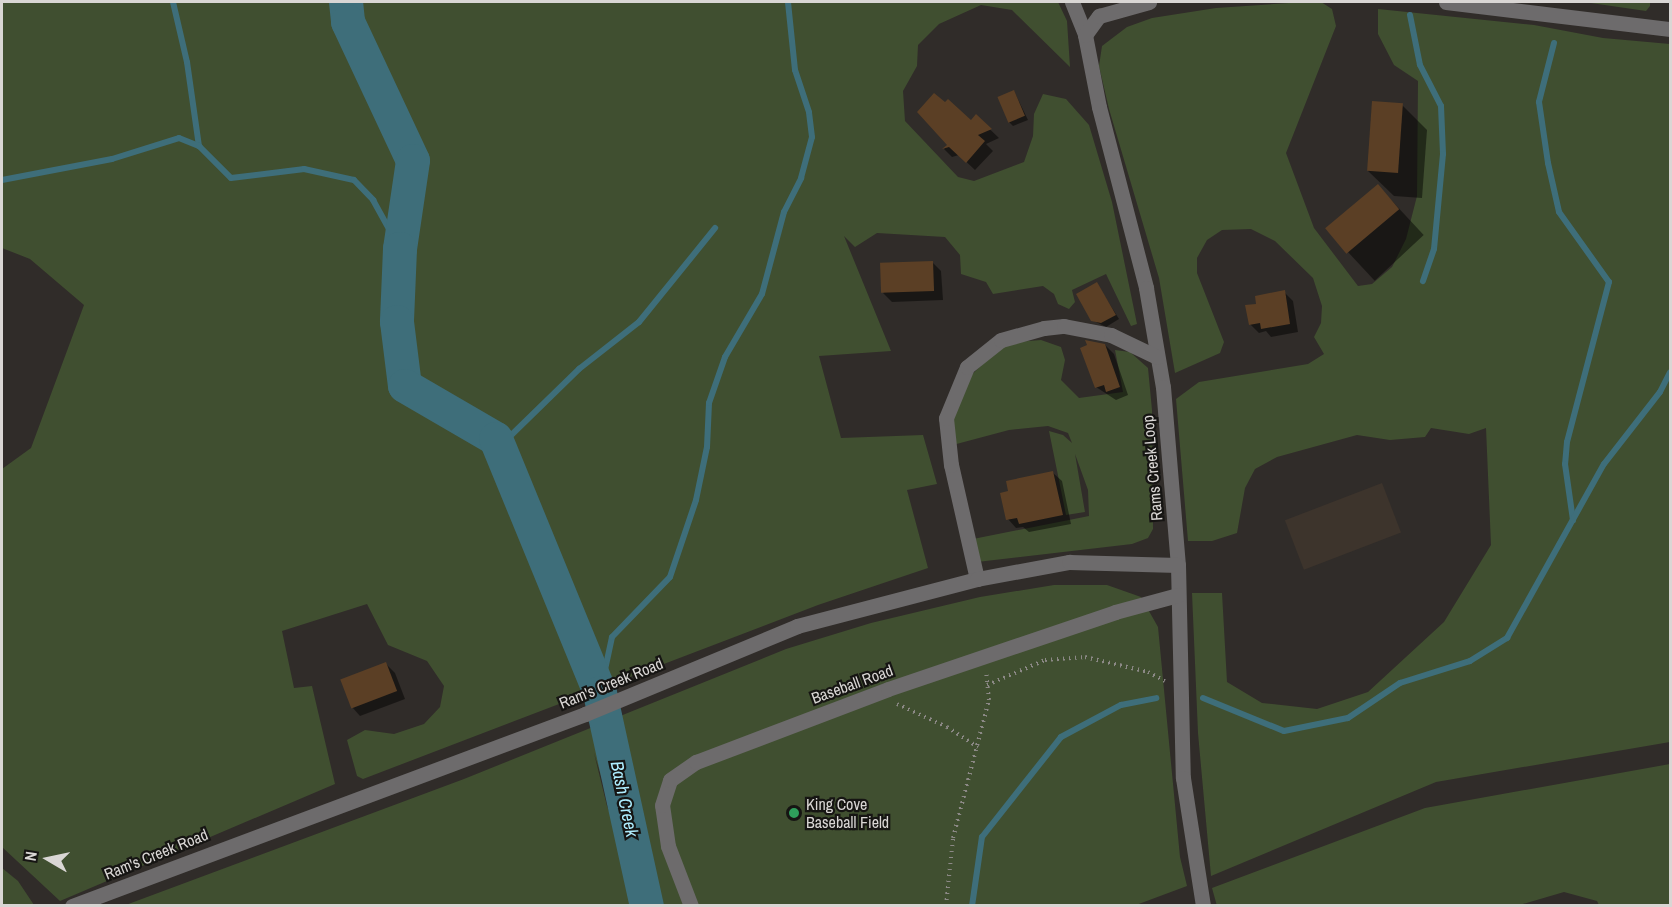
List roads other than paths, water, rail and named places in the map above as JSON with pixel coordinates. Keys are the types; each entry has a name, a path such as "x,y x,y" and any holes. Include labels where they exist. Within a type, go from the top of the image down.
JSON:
{"street":[{"name":"Rams Creek Loop","path":"1072,2 1085,36 1099,107 1146,288 1163,387 1178,565 1182,778 1203,906"},
{"path":"1085,36 1098,16 1149,2"},
{"path":"1446,2 1671,28"},
{"path":"977,579 951,465 946,418 967,367 1001,340 1064,326 1111,335 1157,357"},
{"name":"Ram's Creek Road","path":"72,906 585,714 797,626 977,579 1069,562 1178,565"},
{"name":"Baseball Road","path":"690,906 668,846 662,805 670,780 723,750 874,695 983,657 1178,595"}],"waterway":[{"path":"173,2 187,62 199,146"},
{"name":"Bash Creek","path":"346,2 348,22 413,161 400,249 397,322 405,386 496,439 600,693 647,906"},
{"path":"600,693 612,637 670,577 696,500 707,447 709,403 725,357 762,294 784,212 801,178 812,137 809,112 795,70 788,2"},
{"path":"1410,15 1420,65 1441,106 1443,154 1434,249 1423,281"},
{"path":"1554,43 1539,102 1548,163 1559,212 1609,282 1567,442 1565,464 1573,520"},
{"path":"2,180 112,159 179,138 199,146 231,178 304,169 354,180 373,200 400,249"},
{"path":"499,447 579,369 639,322 715,228"},
{"path":"1203,698 1284,731 1348,718 1400,683 1470,661 1507,638 1604,464 1660,392 1670,372"},
{"path":"972,906 982,837 1061,737 1121,705 1156,698"}],"place":[{"name":"King Cove Baseball Field","path":"794,813"}]}
